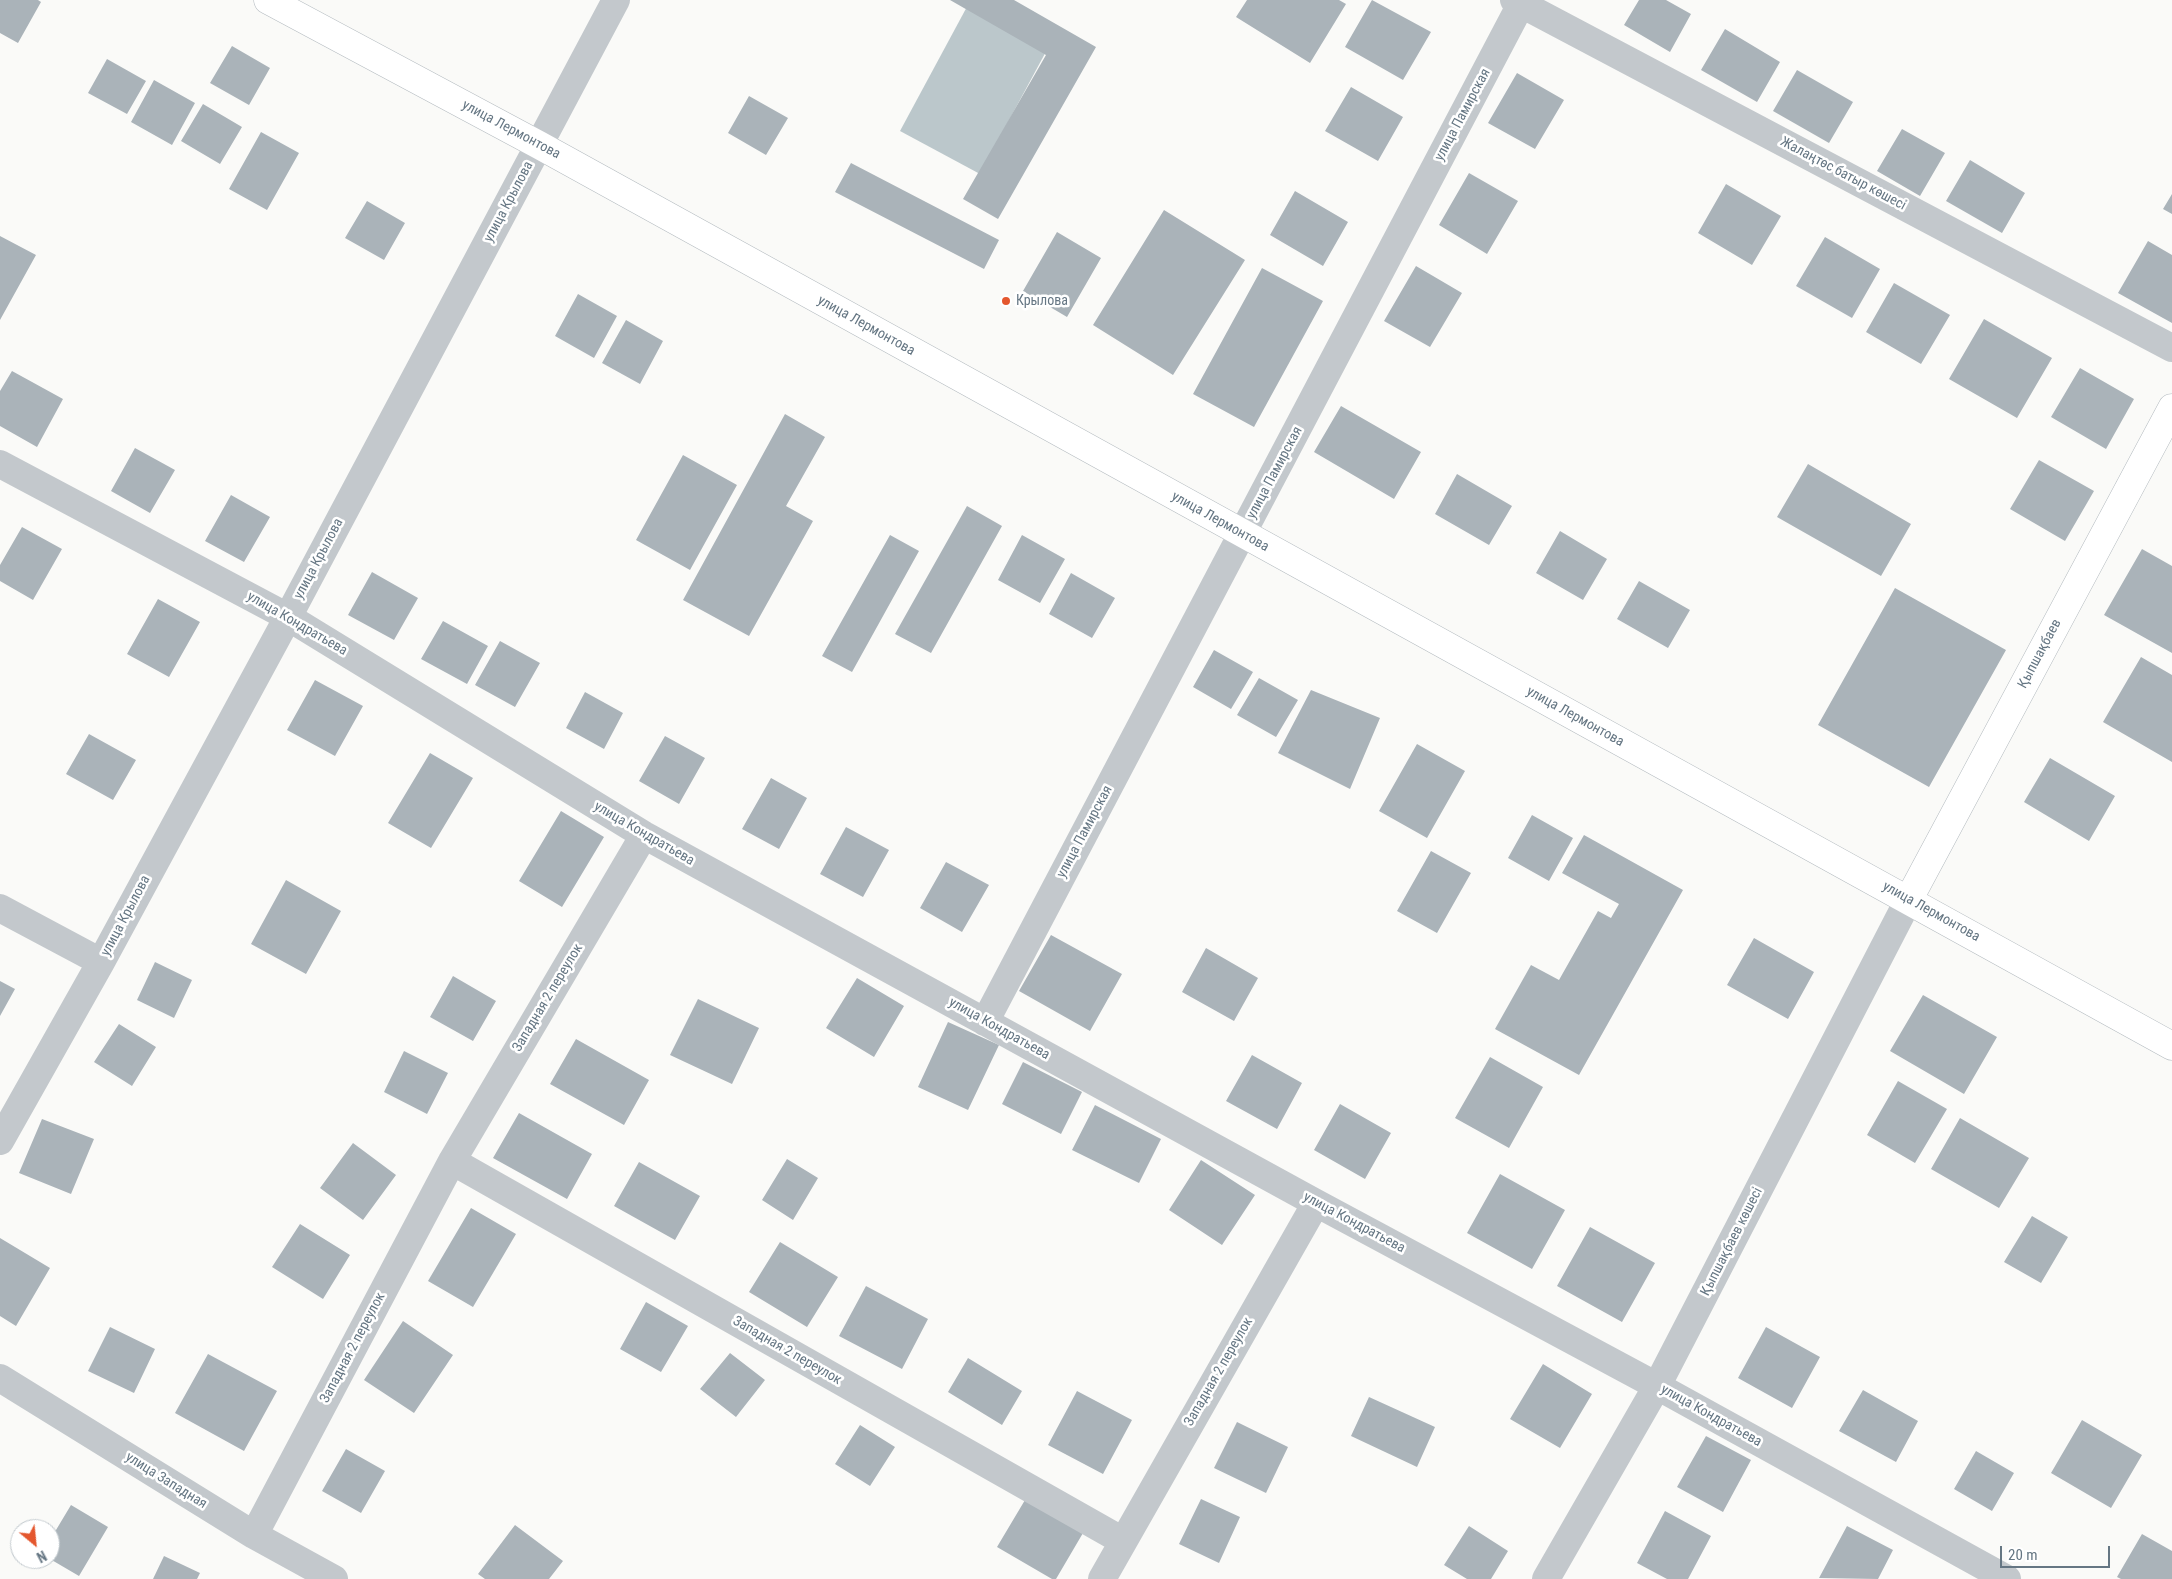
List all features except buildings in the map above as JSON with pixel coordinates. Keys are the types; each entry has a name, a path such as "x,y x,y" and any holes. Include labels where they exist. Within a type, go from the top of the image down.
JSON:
{"main road":[{"name":"улица Лермонтова","path":"268,0 539,145 1909,899 2172,1046"},
{"name":"Қыпшақбаев","path":"1909,899 2172,408"}],"street":[{"name":"улица Крылова","path":"0,1141 101,962 288,617 616,0"},
{"name":"Жалаңтөс батыр көшесі","path":"1517,2 2172,348"},
{"name":"улица Памирская","path":"985,1022 1243,534 1517,2"},
{"name":"улица Кондратьева","path":"0,464 288,617 644,835 1316,1203 1657,1386 2007,1579"},
{"name":"Западная 2 переулок","path":"254,1535 452,1161 644,835"},
{"name":"Қыпшақбаев көшесі","path":"1546,1579 1657,1386 1909,899"},
{"path":"0,908 101,962"},
{"name":"Западная 2 переулок","path":"452,1161 1123,1541"},
{"name":"Западная 2 переулок","path":"1102,1579 1316,1203"},
{"name":"улица Западная","path":"0,1378 254,1535 334,1579"}],"shaded area":[{"path":"969,3 1049,46 980,174 900,131"}],"place":[{"name":"Крылова","path":"1006,301"}]}
